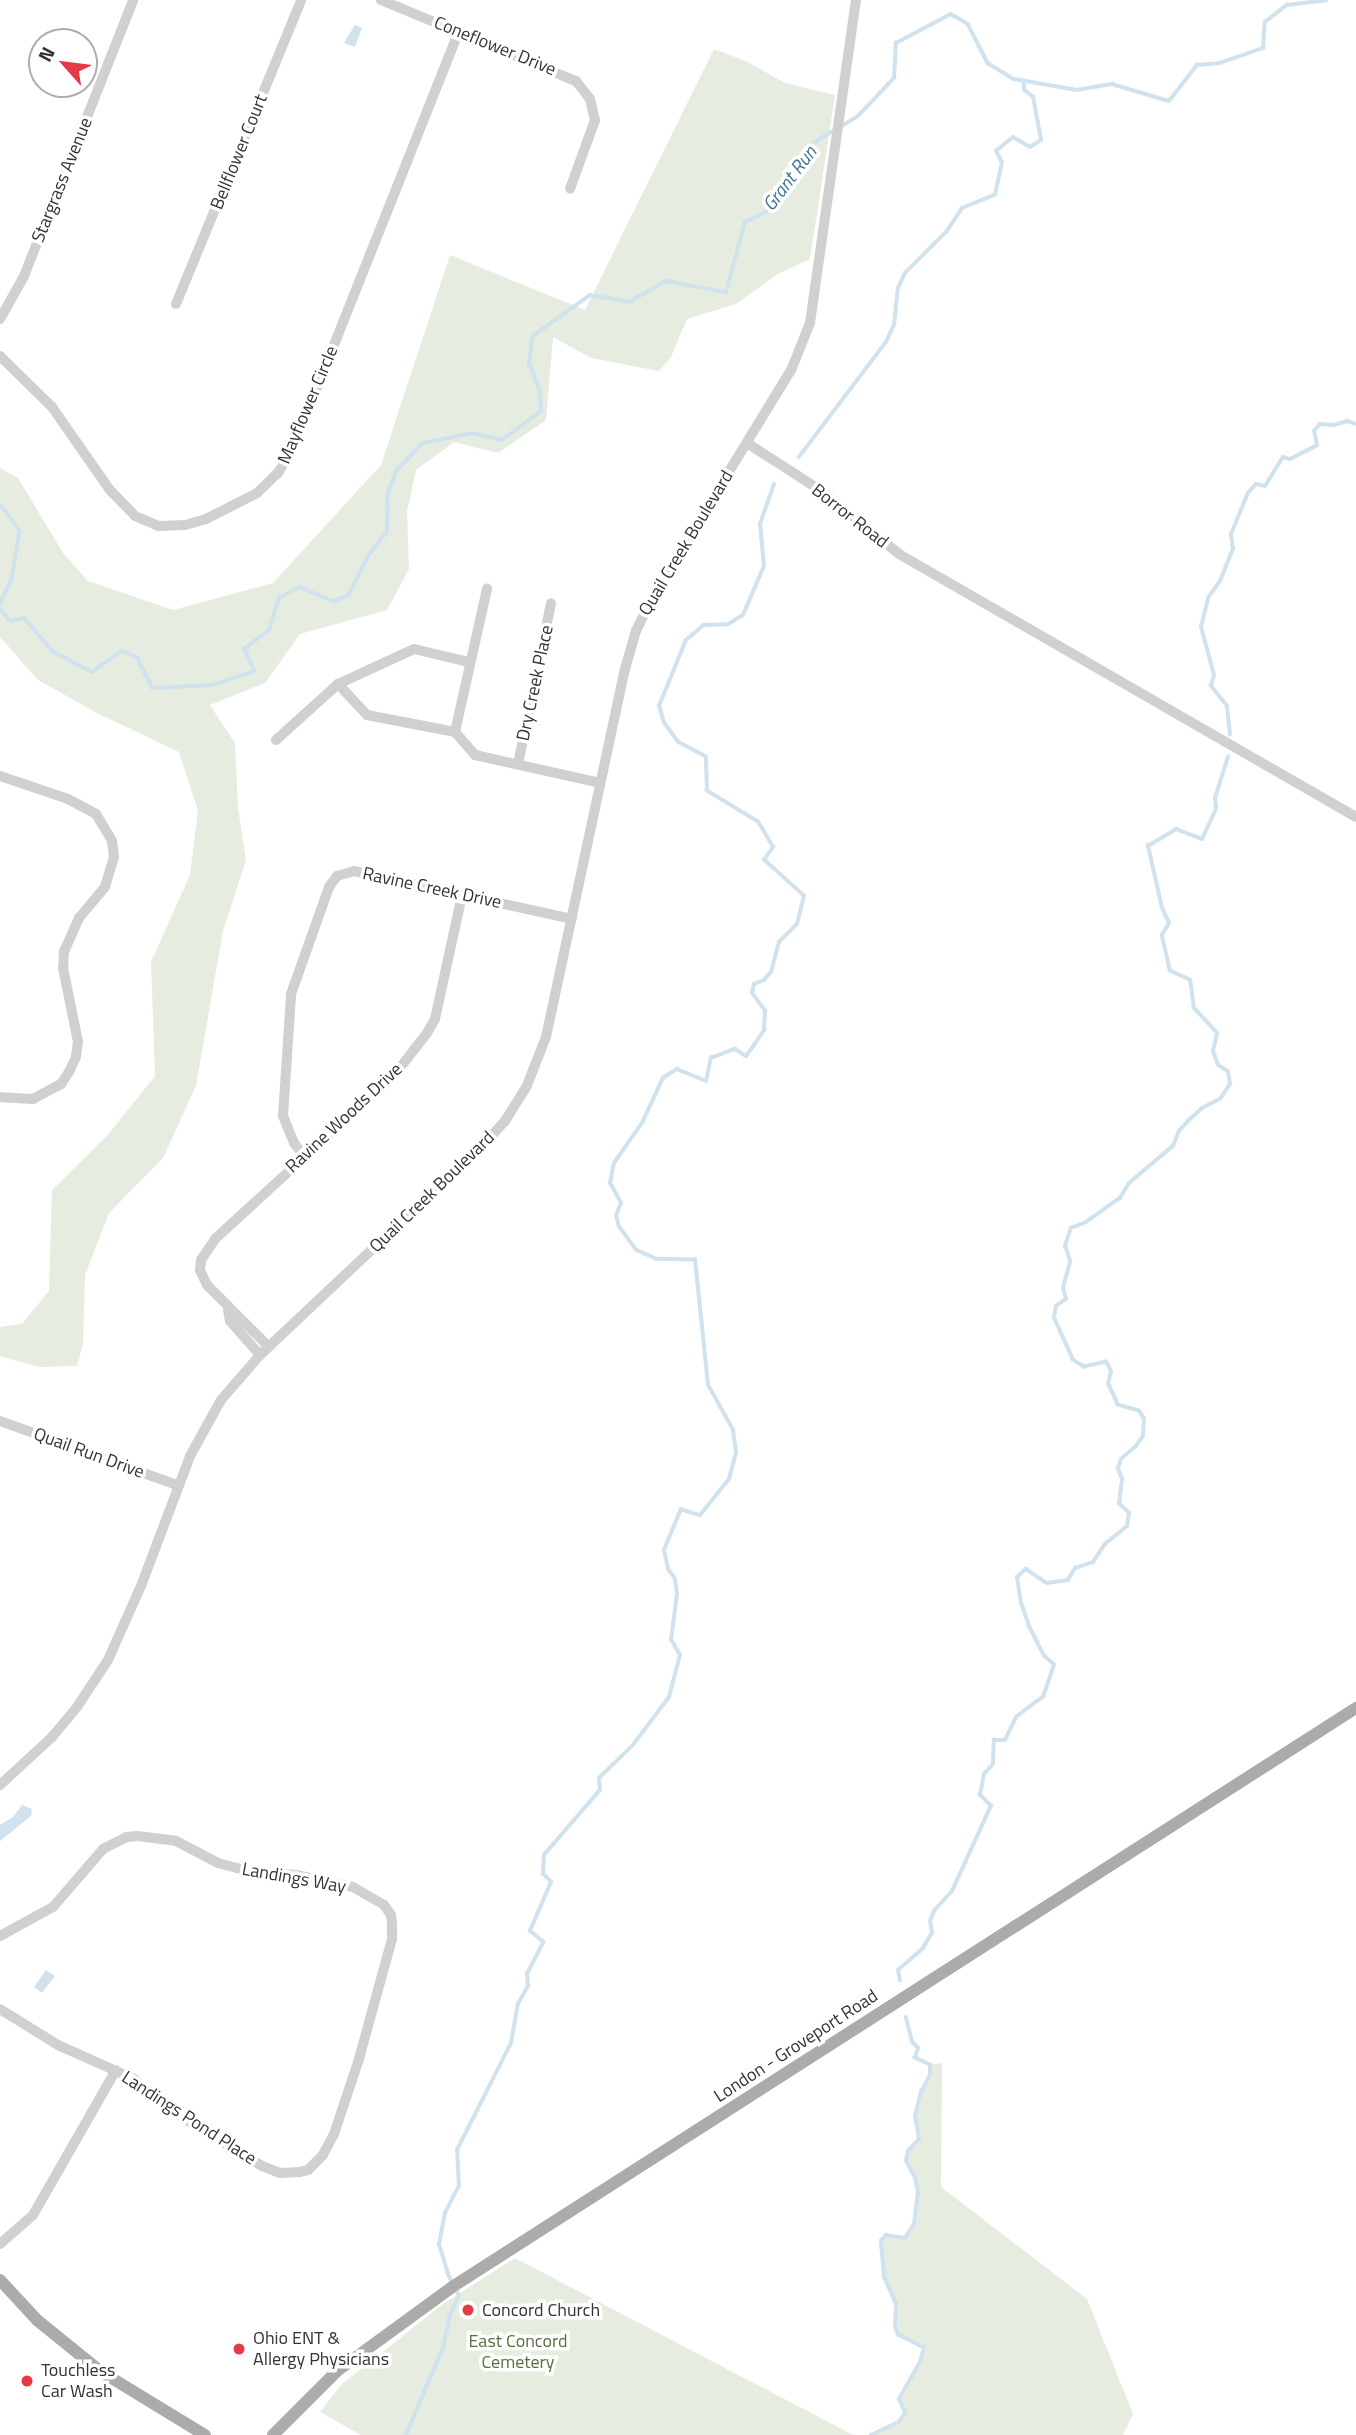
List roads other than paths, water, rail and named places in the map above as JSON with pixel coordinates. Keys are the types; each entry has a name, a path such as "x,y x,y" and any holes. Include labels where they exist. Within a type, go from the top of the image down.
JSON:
{"main road":[{"name":"London - Groveport Road","path":"273,2435 337,2371 456,2285 1356,1708"},
{"path":"0,2280 37,2319 100,2371 205,2435"}],"street":[{"name":"Stargrass Avenue","path":"0,319 24,276 133,0"},
{"name":"Bellflower Court","path":"176,304 301,0"},
{"name":"Coneflower Drive","path":"381,0 567,75 584,89 590,99 595,120 570,189"},
{"path":"747,443 792,368 810,323 856,0"},
{"name":"Mayflower Circle","path":"0,356 52,407 110,490 135,516 159,526 186,525 206,519 257,493 278,473 293,448 459,31"},
{"name":"Quail Creek Boulevard","path":"0,1785 52,1737 77,1707 108,1661 141,1586 177,1485 208,1419 241,1374 480,1148 505,1121 540,1058 636,631 653,596 747,443"},
{"name":"Borror Road","path":"747,443 822,492 899,554 1356,817"},
{"path":"455,732 487,589"},
{"name":"Dry Creek Place","path":"518,764 551,603"},
{"path":"276,740 338,684 414,649 469,663"},
{"path":"338,684 367,715 455,732 475,755 600,783"},
{"path":"0,776 68,799 96,814 112,841 114,857 105,887 79,918 64,951 63,968 78,1042 76,1057 69,1072 61,1084 33,1100 0,1097"},
{"name":"Ravine Creek Drive","path":"305,1157 283,1116 289,1059 286,1034 291,994 328,887 337,876 354,871 572,919"},
{"name":"Ravine Woods Drive","path":"265,1351 239,1314 228,1310 202,1277 201,1260 205,1249 396,1073 427,1033 435,1019 462,895"},
{"name":"Quail Run Drive","path":"0,1421 177,1485"},
{"name":"Landings Way","path":"0,1936 53,1907 103,1849 127,1837 176,1841 218,1863 353,1887 376,1898 391,1915 392,1939 359,2059 337,2126 323,2155 308,2170"},
{"name":"Landings Pond Place","path":"0,2008 58,2045 140,2083 172,2111 262,2166 288,2174 308,2170"},
{"path":"0,2244 33,2216 116,2070"}],"water":[{"path":"355,25 362,28 355,47 344,43"},
{"path":"22,1805 32,1809 31,1816 0,1841 0,1825 13,1817"},
{"path":"46,1970 55,1976 42,1993 34,1987"}],"waterway":[{"name":"Grant Run","path":"840,127 858,116 894,78 896,43 951,14 968,24 988,63 1014,79 1077,90 1112,84 1169,101 1197,65 1220,63 1263,48 1265,22 1287,5 1326,0"},
{"path":"799,457 886,342 894,325 898,288 905,273 947,231 962,208 995,195 1002,163 996,151 1013,137 1030,147 1041,140 1033,97 1024,90 1024,81"},
{"name":"Grant Run","path":"0,608 10,621 24,618 54,652 92,672 122,651 137,657 153,688 212,685 254,671 244,649 269,630 279,598 300,587 333,601 348,596 368,556 387,532 388,493 396,471 423,443 472,433 502,440 541,411 540,392 529,363 533,336 590,295 629,302 666,281 726,292 745,222 766,212 812,144 833,131"},
{"path":"1230,735 1227,706 1211,686 1214,675 1201,627 1208,598 1220,581 1233,549 1231,534 1248,493 1256,484 1265,486 1283,457 1290,459 1317,445 1314,431 1320,424 1334,425 1347,421 1356,424"},
{"path":"406,2435 443,2348 450,2315 459,2296 448,2274 439,2244 445,2213 459,2186 457,2150 511,2043 518,2004 528,1986 527,1974 543,1942 530,1931 551,1882 543,1874 544,1855 600,1790 599,1778 633,1745 669,1697 680,1655 671,1640 677,1594 675,1579 668,1569 664,1550 681,1509 700,1515 729,1479 736,1452 733,1430 708,1385 695,1260 656,1259 636,1250 619,1227 616,1216 621,1203 610,1183 614,1163 642,1123 663,1078 677,1069 706,1081 711,1058 735,1049 746,1056 752,1048 764,1030 765,1011 752,993 754,984 764,980 771,972 779,942 797,924 804,896 764,860 773,847 758,822 707,791 706,757 678,742 664,723 659,706 686,640 704,625 728,624 743,615 764,566 760,524 774,484"},
{"name":"Grant Run","path":"0,504 20,531 12,580 0,605"},
{"path":"900,1981 898,1970 923,1948 932,1933 930,1921 934,1911 952,1891 991,1806 980,1795 984,1774 993,1764 994,1740 1005,1740 1016,1717 1043,1697 1054,1665 1044,1656 1029,1626 1021,1603 1017,1577 1026,1569 1047,1583 1068,1580 1075,1568 1093,1562 1105,1544 1127,1526 1129,1513 1119,1504 1122,1479 1118,1469 1121,1459 1143,1436 1144,1419 1139,1411 1118,1405 1108,1384 1111,1371 1106,1362 1084,1367 1073,1360 1054,1318 1056,1306 1066,1299 1063,1288 1070,1261 1065,1246 1071,1228 1086,1222 1120,1198 1129,1183 1173,1146 1179,1131 1188,1121 1202,1108 1220,1099 1230,1084 1228,1072 1218,1065 1213,1051 1217,1033 1194,1008 1190,980 1170,971 1162,935 1169,923 1162,908 1148,846 1176,829 1202,839 1216,809 1215,798 1228,757"},
{"path":"871,2435 899,2422 905,2413 899,2399 920,2362 924,2348 898,2335 895,2326 896,2304 884,2277 881,2241 886,2235 905,2238 914,2224 918,2193 915,2178 906,2161 908,2151 919,2139 915,2116 921,2092 930,2075 930,2065 915,2058 918,2048 912,2042 906,2018"}],"place":[{"name":"Concord Church","path":"468,2310"},
{"name":"Ohio ENT & Allergy Physicians","path":"239,2349"},
{"name":"Touchless Car Wash","path":"27,2381"}],"park label":[{"name":"East Concord Cemetery","path":"518,2352"}]}
